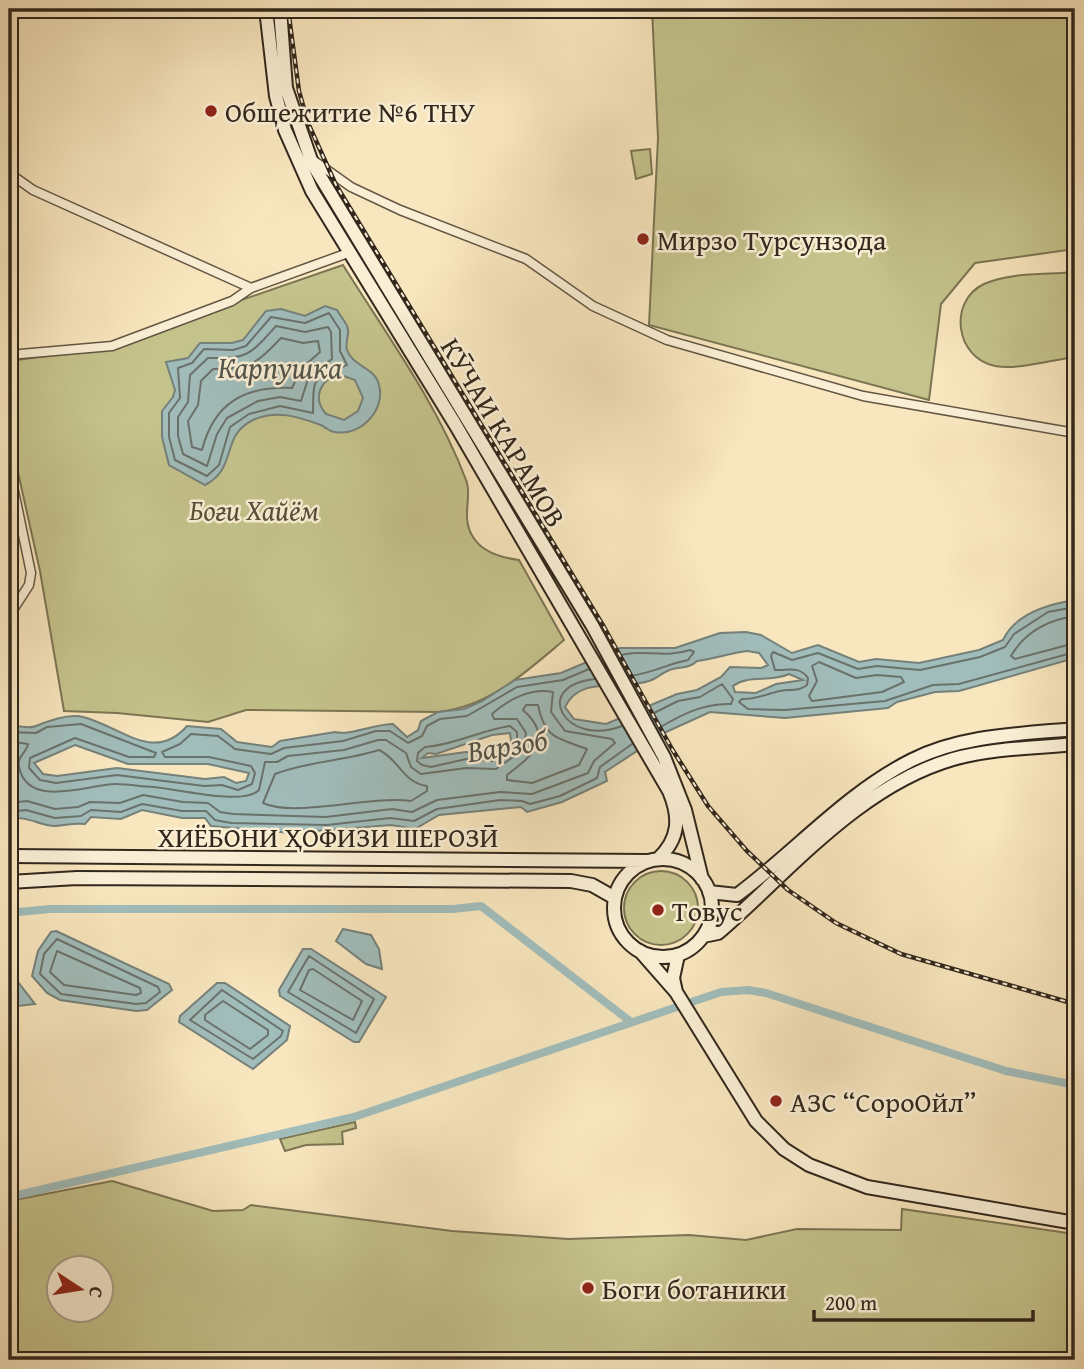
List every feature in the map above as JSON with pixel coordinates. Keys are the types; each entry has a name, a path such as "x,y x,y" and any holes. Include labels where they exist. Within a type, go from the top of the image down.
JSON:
{"main road":[{"name":"КӮЧАИ КАРАМОВ","path":"266,9 276,17 286,88 310,158 592,625 685,810 702,879"},
{"name":"КӮЧАИ КАРАМОВ","path":"276,17 276,96 285,130 313,191 348,253 389,316 658,760 678,820 674,839 653,860"},
{"path":"389,316 401,309"},
{"path":"703,936 710,919 709,891 737,895 873,784 912,760 949,746 1029,733 1075,729"},
{"path":"1029,733 1030,748"},
{"path":"639,951 665,957 678,955 703,936 718,933 847,817 915,773 954,759 1075,744"},
{"name":"ХИЁБОНИ ҲОФИЗИ ШЕРОЗӢ","path":"9,856 675,860 690,867 709,891"},
{"path":"653,860 626,875 615,898 616,923 629,944 639,951 676,992 756,1121 784,1149 810,1165 867,1187 1075,1223"},
{"name":"ХИЁБОНИ ҲОФИЗИ ШЕРОЗӢ","path":"9,882 77,878 570,881 592,885 615,898"},
{"path":"676,992 673,978 678,955"}],"street":[{"path":"310,158 351,187 466,238 526,259 593,306 667,340 863,396 1075,433"},
{"path":"9,173 33,190 251,288"},
{"path":"336,203 351,187"},
{"path":"9,355 112,346 232,301 251,288 348,253"},
{"path":"9,467 31,573 29,585 9,615"}],"green space":[{"path":"652,9 1075,9 1075,249 975,263 941,304 929,400 649,325 658,138"},
{"path":"650,149 652,174 636,179 631,151"},
{"name":"Боғи Хайём","path":"343,265 426,396 454,451 468,486 467,522 473,537 487,550 519,560 564,640 506,686 474,703 438,712 246,710 208,722 64,711 40,571 9,432 9,412 12,411 9,361 77,352 140,335"},
{"path":"1075,272 1075,357 1004,367 982,361 971,352 964,341 961,315 972,292 984,284 1005,277"},
{"path":"654,871 668,871 682,877 692,887 698,908 692,929 682,939 668,945 654,945 640,939 630,929 624,915 624,901 630,887 640,877"},
{"path":"355,1122 356,1128 342,1132 343,1144 306,1145 285,1151 280,1139"},
{"name":"Боги ботаники","path":"112,1181 213,1211 243,1210 251,1205 452,1231 568,1239 689,1235 746,1240 797,1229 901,1230 902,1209 1075,1234 1075,1360 9,1360 9,1201"}],"water":[{"path":"9,9 151,9 9,15"},
{"name":"Карпушка","path":"325,306 337,310 345,322 350,356 373,374 379,385 379,403 369,419 362,426 345,432 333,432 313,422 287,415 270,415 253,420 236,435 222,470 205,485 169,465 162,437 162,411 175,390 166,362 188,358 200,343 232,343 243,340 266,311 281,309 305,316","holes":["341,375 355,380 363,398 358,411 344,420 326,414 319,402 323,384"]},
{"name":"Варзоб","path":"1075,600 1075,658 959,691 935,692 897,702 888,708 785,718 710,712 666,732 605,772 607,781 562,802 527,812 521,807 439,815 415,829 391,825 291,833 211,826 205,818 182,818 142,810 121,819 91,817 85,824 55,826 21,818 9,820 9,725 33,727 59,718 77,716 149,742 162,742 175,737 187,726 221,729 237,742 272,747 280,741 393,724 407,737 418,730 421,721 438,712 464,709 515,680 561,673 620,648 675,648 720,633 746,632 761,635 792,653 818,645 859,662 876,659 919,663 979,650 1003,640 1008,631 1024,617","holes":["747,651 759,653 768,665 761,668 730,667 721,677 697,690 677,694 606,724 574,719 565,707 572,697 591,687 649,681 669,670","789,674 803,680 776,684 756,693 735,692 733,686 746,680","510,733 511,741 493,753 466,752 422,758 428,753 436,754 492,735","75,745 128,764 208,764 249,773 246,781 236,783 224,777 205,779 117,768 57,776 43,774 34,763"]},
{"path":"343,929 371,935 379,949 382,969 366,964 336,941"},
{"path":"56,931 169,984 172,990 147,1010 136,1011 60,1000 47,993 32,976 38,951 51,932"},
{"path":"303,949 311,949 386,997 359,1042 354,1042 280,996 279,990"},
{"path":"9,978 18,982 35,1004 9,1007"},
{"path":"217,983 225,983 290,1026 287,1040 253,1069 179,1022 180,1016"}],"waterway":[{"path":"9,913 49,909 453,909 481,906 631,1022"},
{"path":"9,1197 354,1117 721,992 748,990 766,993 1006,1071 1075,1085"}],"railway":[{"path":"288,9 299,91 308,123 336,185 604,627 672,749 708,806 747,851 788,890 836,923 901,954 1075,1004"}],"place":[{"name":"Общежитие №6 ТНУ","path":"211,111"},
{"name":"Мирзо Турсунзода","path":"643,239"},
{"name":"Товус","path":"658,910"},
{"name":"АЗС “СороОйл”","path":"776,1101"},
{"name":"Боги ботаники","path":"588,1288"}]}
